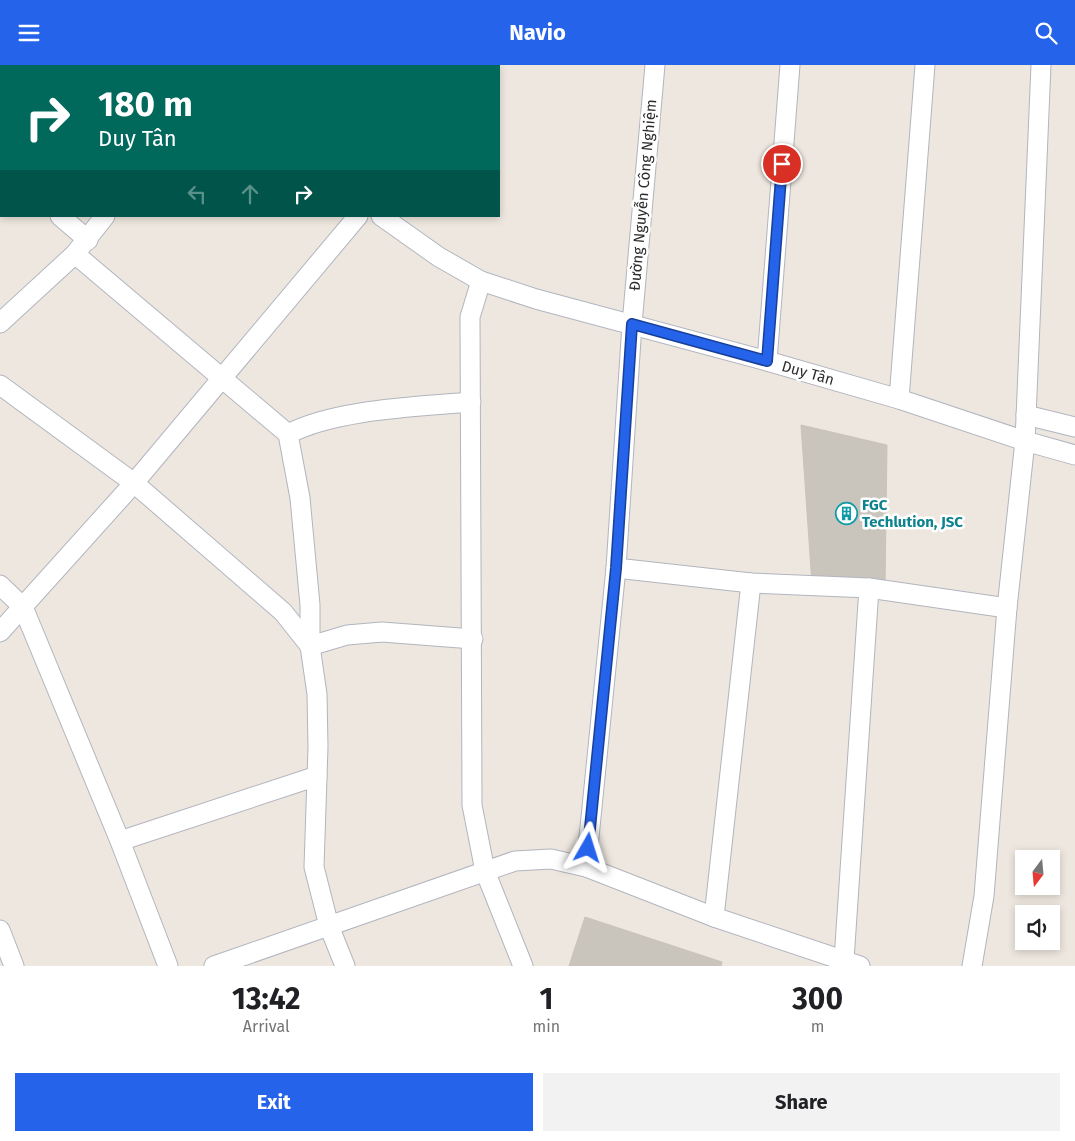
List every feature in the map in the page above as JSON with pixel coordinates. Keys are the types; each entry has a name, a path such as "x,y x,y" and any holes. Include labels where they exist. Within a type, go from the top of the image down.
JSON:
{"street":[{"name":"Đường Nguyễn Công Nghiệm","path":"586,867 616,568 632,324 655,65"},
{"path":"767,361 790,65"},
{"path":"899,399 925,65"},
{"path":"972,966 984,897 1007,608 1025,441 1041,65"},
{"path":"61,217 81,247 221,378 288,434 300,498 310,605 310,646 317,694 314,867 329,926 345,966"},
{"path":"0,323 81,247 104,217"},
{"path":"0,633 134,483 357,217"},
{"name":"Duy Tân","path":"381,217 439,257 481,281 536,299 767,361 899,399 1025,441 1075,455"},
{"path":"481,281 470,317 473,639 472,805 485,871 523,966"},
{"path":"0,385 134,483 283,612 310,646"},
{"path":"288,434 338,418 471,401"},
{"path":"1026,415 1075,427"},
{"path":"616,568 751,583 869,588 1007,608"},
{"path":"714,917 751,583"},
{"path":"0,585 23,607 120,841 168,966"},
{"path":"214,966 515,861 551,859 586,867 714,917 852,963 869,588"},
{"path":"310,646 347,635 382,632 473,639"},
{"path":"120,841 317,776"},
{"path":"0,930 14,966"}],"building":[{"name":"FGC Techlution, JSC","path":"801,425 887,445 885,586 812,584"},
{"path":"585,917 722,962 721,966 569,966"}],"place":[{"name":"FGC Techlution, JSC","path":"846,514"}],"route":[{"path":"588,848 616,568 632,324 767,361 782,164"}]}
